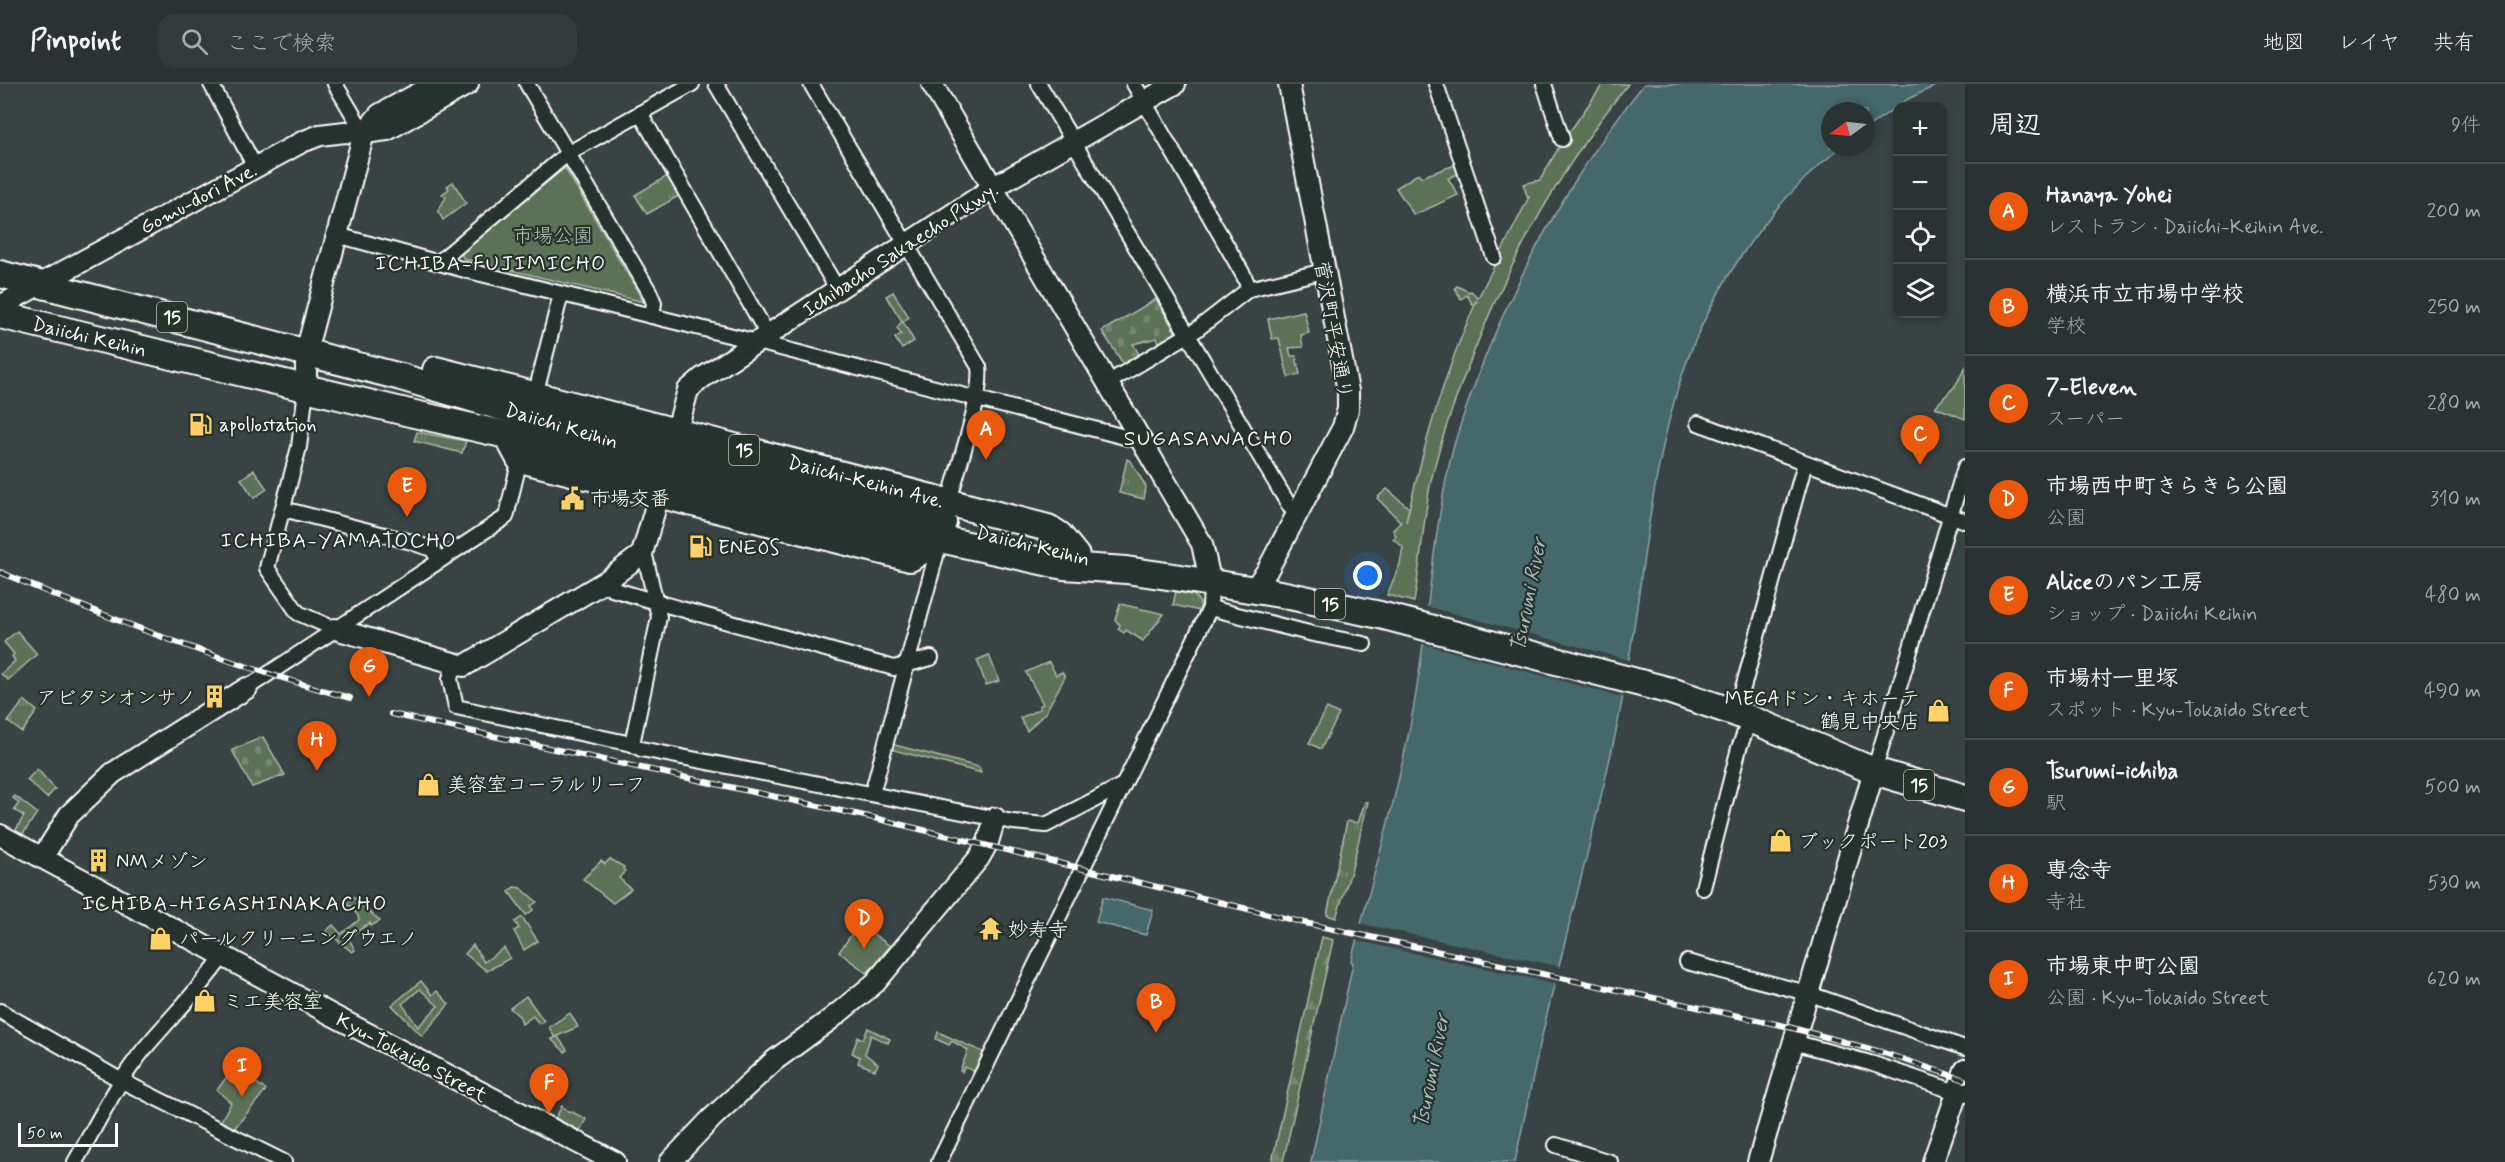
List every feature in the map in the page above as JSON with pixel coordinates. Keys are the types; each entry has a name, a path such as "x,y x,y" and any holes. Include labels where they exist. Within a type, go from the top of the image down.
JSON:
{"highway":[{"name":"Daiichi Keihin","path":"0,274 401,376 641,449 668,464"},
{"name":"Daiichi Keihin","path":"0,315 507,435 668,464 1076,556 1211,596 1253,590 1380,615 1671,691 1743,716"},
{"name":"Daiichi-Keihin Ave.","path":"401,376 432,369 535,396 668,464 910,558 940,539"},
{"path":"507,435 520,459"},
{"name":"Daiichi-Keihin Ave.","path":"520,459 668,464 949,502 1048,528 1059,535 1076,556"},
{"name":"Daiichi Keihin","path":"940,539 1064,566 1126,570"},
{"name":"15","path":"1743,716 1874,771 1965,798"}],"street":[{"path":"211,84 255,167"},
{"path":"335,84 364,133"},
{"path":"436,84 380,114 364,133 306,352 306,388 299,447 267,568 298,613 336,629 464,666 606,581 642,554 646,560 659,617 632,744"},
{"name":"Gomu-dori Ave.","path":"0,306 255,167 320,135 345,132 364,133 387,129 468,84"},
{"path":"527,84 649,291 654,303 652,316"},
{"path":"439,262 567,153 692,84"},
{"path":"716,84 837,290"},
{"path":"812,84 979,367 980,377 976,399 949,502"},
{"path":"932,84 1202,544 1211,596 1088,859 939,1162"},
{"path":"1039,84 1290,507 1298,513"},
{"path":"1134,84 1244,276 1249,290"},
{"name":"Ichibacho Sakaecho Pkwy.","path":"642,554 688,390 702,378 994,187 1175,84"},
{"name":"菅沢町平安通り","path":"1253,590 1267,571 1298,513 1343,427 1348,409 1348,391 1289,84"},
{"path":"1436,84 1494,257"},
{"path":"1544,84 1562,139"},
{"path":"640,113 763,338"},
{"path":"337,236 652,316 763,338 976,399 1144,442"},
{"path":"1109,382 1187,336 1249,290 1324,271"},
{"path":"535,396 561,294"},
{"path":"1698,423 1965,521"},
{"path":"42,858 69,815 113,773 247,688 506,517 520,459"},
{"path":"1703,888 1739,748 1743,716 1805,463"},
{"path":"1758,1162 1965,467"},
{"path":"283,509 408,541 432,549 439,560"},
{"path":"872,794 940,539"},
{"path":"606,581 612,589 894,668 905,667 931,658"},
{"path":"1211,596 1313,634 1364,644"},
{"path":"454,663 450,679 456,707 632,744 641,749 872,794 904,807 995,818 1037,826 1046,825 1123,785"},
{"path":"670,1162 712,1118 768,1066 831,1019 874,983 980,858 988,842 995,818"},
{"name":"Kyu-Tokaido Street","path":"1,838 615,1162"},
{"path":"75,1162 123,1081 145,1049 201,987 223,956"},
{"path":"1687,962 1807,993 1965,1048"},
{"path":"0,1011 123,1081 284,1162"},
{"path":"1793,1042 1870,1063 1961,1093"},
{"path":"1932,1162 1961,1093 1965,1070"},
{"path":"1556,1145 1610,1162"}],"green space":[{"path":"1603,84 1628,84 1580,149 1538,218 1484,326 1458,393 1431,481 1414,602 1387,595 1400,564 1403,547 1393,539 1396,536 1393,530 1401,522 1377,498 1387,489 1409,508 1406,522 1436,410 1465,327 1477,300 1473,305 1467,295 1461,299 1455,288 1457,286 1471,291 1478,298 1530,195 1528,198 1523,184 1540,180 1559,147"},
{"path":"1455,165 1458,174 1448,178 1458,195 1414,215 1396,188 1419,173 1421,177"},
{"name":"市場公園","path":"565,168 644,302 464,259 462,256 462,250"},
{"path":"671,174 682,194 647,214 635,195"},
{"path":"453,182 466,203 443,220 438,211 446,197 442,194"},
{"path":"893,292 909,317 903,322 914,341 902,349 895,338 901,334 897,328 902,321 886,296"},
{"path":"1156,299 1175,332 1174,336 1160,344 1157,338 1133,344 1140,356 1124,365 1102,331"},
{"path":"1304,311 1309,333 1301,335 1303,347 1289,348 1291,356 1296,356 1300,374 1288,377 1279,338 1272,339 1268,319"},
{"path":"1965,368 1965,419 1935,407 1955,386"},
{"path":"417,432 466,441 462,453 414,441"},
{"path":"1127,459 1131,461 1146,487 1144,499 1119,493"},
{"path":"254,470 267,489 254,498 241,479"},
{"path":"1176,591 1195,596 1200,603 1200,611 1173,605"},
{"path":"1120,604 1164,614 1143,641 1126,630 1124,633 1118,629 1120,625 1115,620"},
{"path":"17,631 37,654 8,680 1,674 15,661 12,656 14,654 4,642"},
{"path":"989,655 999,681 986,685 977,660"},
{"path":"1049,662 1056,675 1062,672 1065,677 1045,713 1027,731 1020,718 1040,709 1039,706 1043,704 1026,672"},
{"path":"24,700 37,711 22,732 8,722"},
{"path":"1327,708 1339,714 1321,749 1309,743"},
{"path":"263,737 285,775 252,787 232,750"},
{"path":"891,744 979,767 981,773 890,749"},
{"path":"37,769 55,789 47,798 27,780"},
{"path":"15,796 37,813 21,837 14,833 24,816 14,810 19,803 13,798"},
{"path":"1365,802 1368,802 1352,868 1336,918 1327,915 1347,821 1358,823"},
{"path":"610,859 624,867 625,871 619,878 631,889 613,903 583,879 601,861 605,864"},
{"path":"514,887 521,888 537,902 531,906 533,910 526,915 509,892"},
{"path":"353,897 380,921 371,926 370,923 348,937 355,950 352,952 326,931 333,925 341,934 359,920 351,906 346,905"},
{"path":"522,917 538,941 524,950 514,931 519,928 515,922"},
{"path":"859,924 890,946 867,973 839,952"},
{"path":"1322,937 1333,940 1283,1162 1272,1162"},
{"path":"473,945 484,962 504,948 510,958 487,971 465,954"},
{"path":"421,981 432,995 437,991 449,1004 422,1036 392,1005","holes":["420,989 438,1006 418,1027 402,1004"]},
{"path":"526,996 544,1021 539,1024 533,1016 522,1024 520,1017 510,1008"},
{"path":"570,1013 578,1027 555,1037 558,1037 567,1050 565,1052 551,1039 555,1038 549,1027"},
{"path":"868,1028 890,1039 888,1043 871,1035 865,1054 878,1064 875,1070 858,1063 860,1057 852,1053 858,1037 863,1039"},
{"path":"938,1032 985,1053 975,1072 965,1067 962,1072 960,1071 968,1050 952,1041 949,1045 936,1039"},
{"path":"234,1067 266,1090 233,1130 219,1124 231,1103 217,1090"},
{"path":"562,1106 569,1112 586,1119 577,1136 553,1123"}],"water":[{"name":"Tsurumi River","path":"1644,84 1939,84 1904,102 1893,102 1893,109 1875,122 1875,102 1821,102 1821,156 1831,156 1786,199 1738,260 1701,327 1687,362 1675,398 1656,481 1616,731 1545,1023 1515,1162 1311,1162 1353,963 1351,961 1408,737 1419,673 1440,512 1456,438 1484,360 1516,286 1574,182"},
{"path":"1103,897 1153,910 1146,935 1096,922"}],"pier":[{"path":"1425,606 1633,661 1626,698 1420,643"},
{"path":"1358,923 1562,967 1558,984 1353,940"}],"railway":[{"path":"0,572 173,641 350,698"},
{"path":"391,714 874,818 1305,923 1785,1026 1881,1052 1965,1080"}],"place":[{"name":"apollostation","path":"201,424"},
{"name":"Hanaya Yohei","path":"986,460"},
{"name":"7-Eleven","path":"1920,465"},
{"name":"市場交番","path":"572,498"},
{"name":"Aliceのパン工房","path":"407,517"},
{"name":"ENEOS","path":"700,547"},
{"name":"アビタシオンサノ","path":"214,697"},
{"name":"Tsurumi-ichiba","path":"369,697"},
{"name":"MEGAドン・キホーテ 鶴見中央店","path":"1938,710"},
{"name":"専念寺","path":"317,771"},
{"name":"美容室コーラルリーフ","path":"429,784"},
{"name":"ブックポート203","path":"1780,841"},
{"name":"NMメゾン","path":"98,861"},
{"name":"妙寿寺","path":"990,929"},
{"name":"パールクリーニングウエノ","path":"161,938"},
{"name":"市場西中町きらきら公園","path":"864,949"},
{"name":"ミエ美容室","path":"205,1001"},
{"name":"横浜市立市場中学校","path":"1156,1033"},
{"name":"市場東中町公園","path":"242,1097"},
{"name":"市場村一里塚","path":"549,1114"}],"district":[{"name":"ICHIBA-FUJIMICHO","path":"491,263"},
{"name":"SUGASAWACHO","path":"1209,438"},
{"name":"ICHIBA-YAMATOCHO","path":"339,540"},
{"name":"ICHIBA-HIGASHINAKACHO","path":"235,903"}]}
